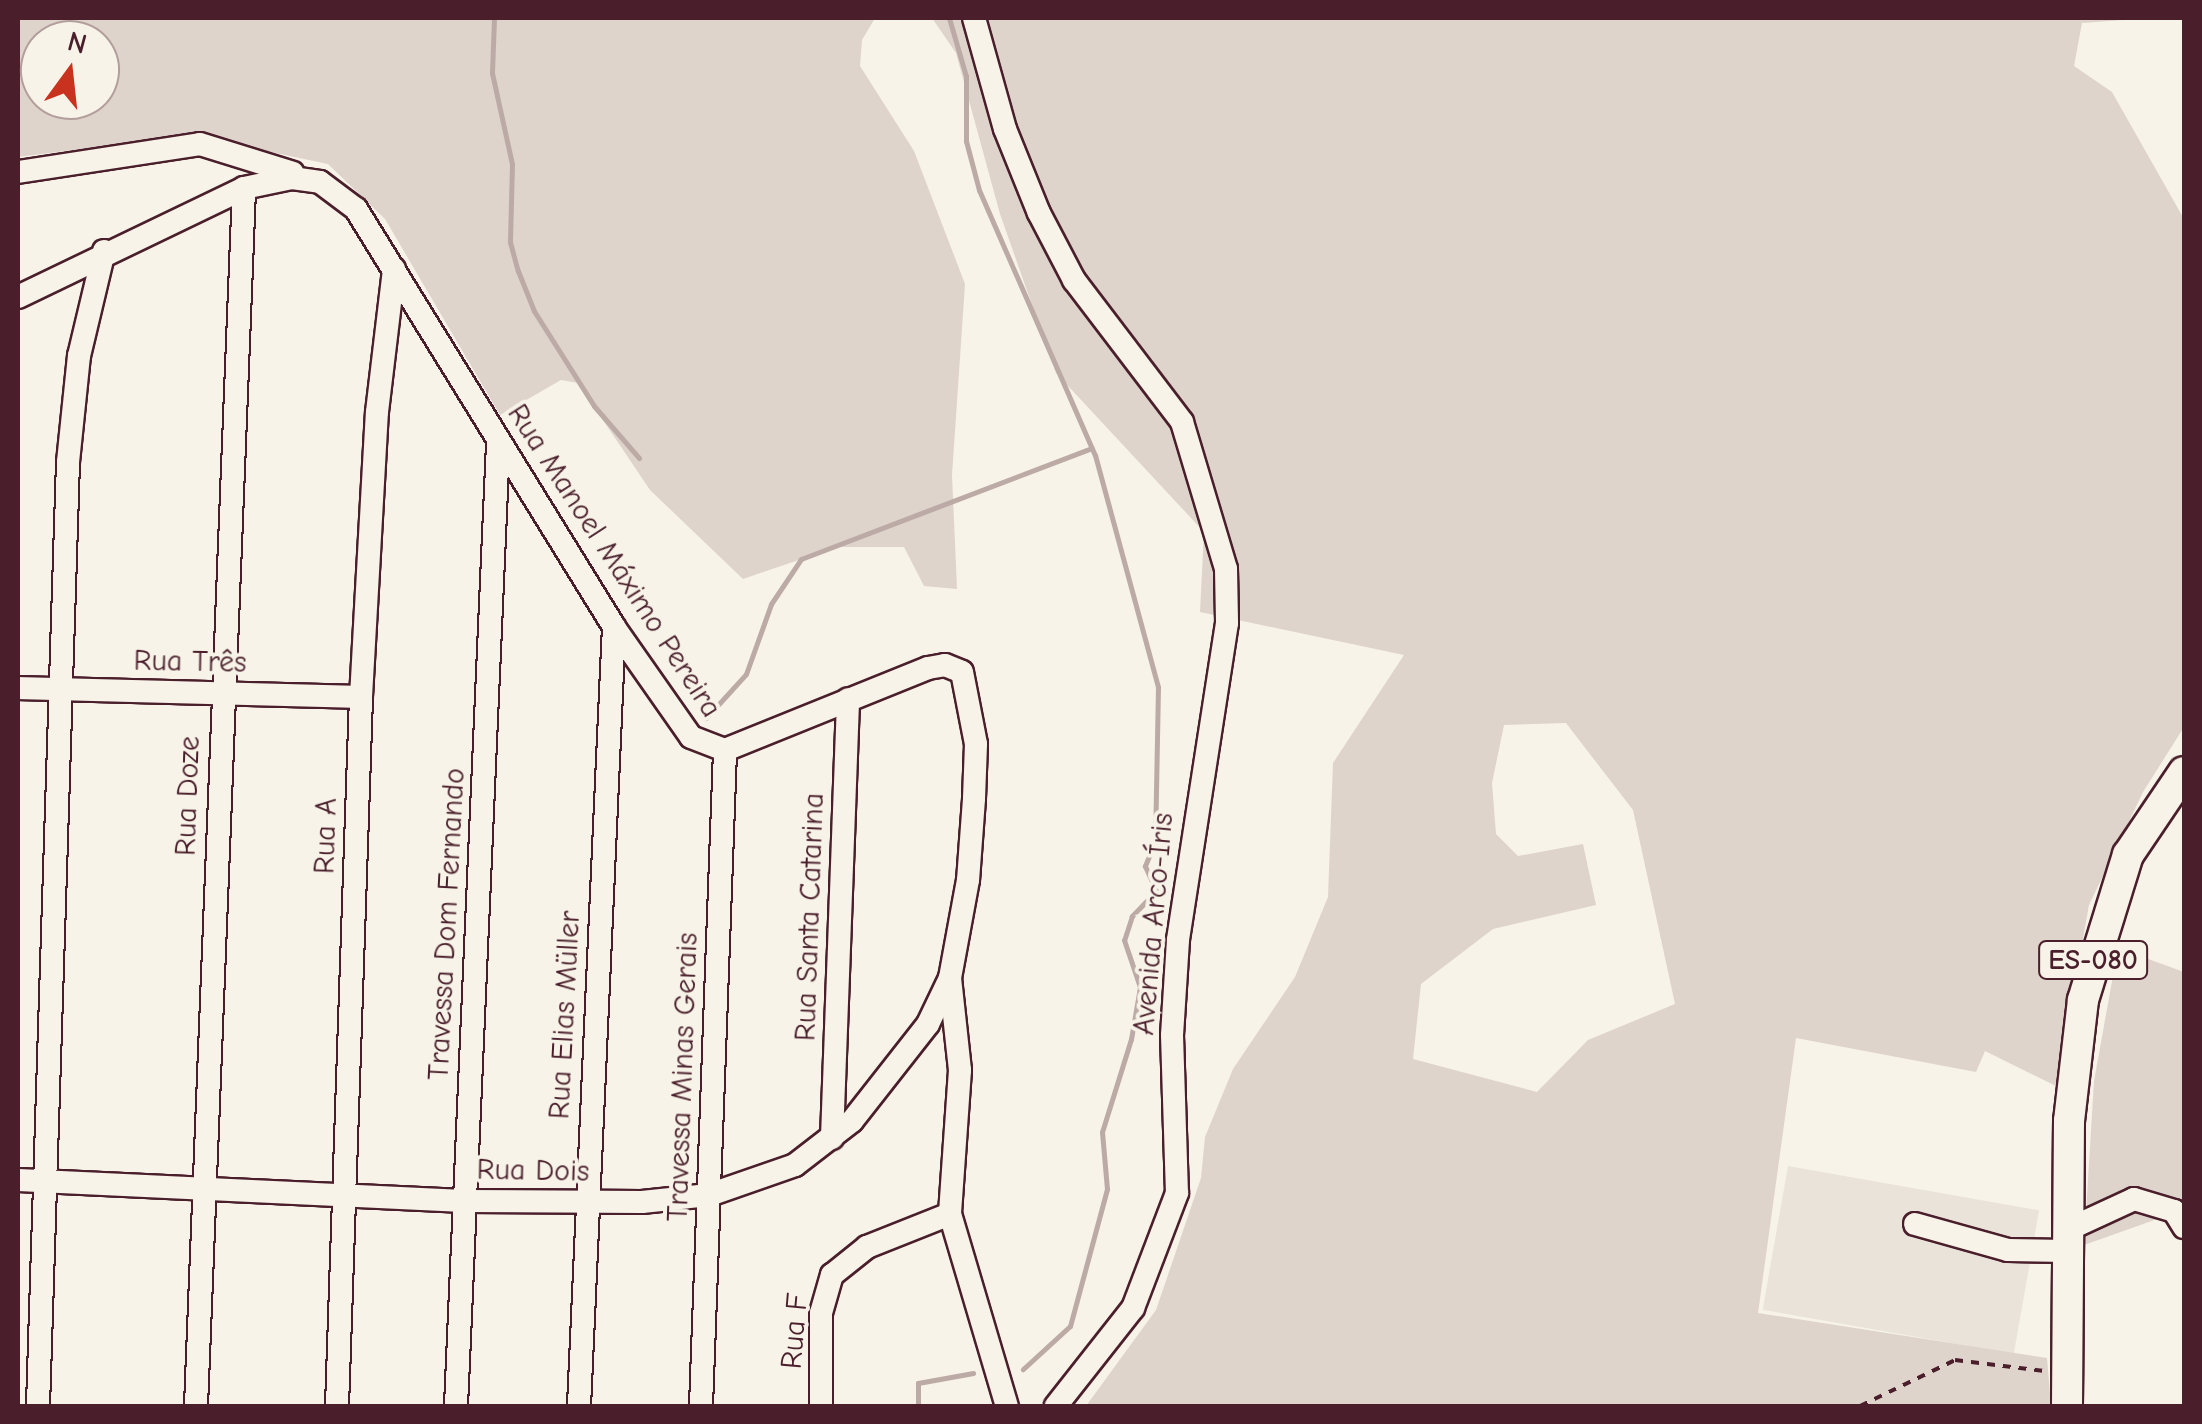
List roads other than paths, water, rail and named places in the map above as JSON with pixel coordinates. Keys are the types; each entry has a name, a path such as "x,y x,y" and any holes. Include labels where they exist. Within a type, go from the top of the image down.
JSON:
{"main road":[{"name":"ES-080","path":"2067,1406 2069,1120 2083,1000 2128,855 2184,772"}],"street":[{"name":"Avenida Arco-Íris","path":"974,18 1005,129 1039,212 1074,280 1182,422 1220,533 1226,623 1178,940 1172,1034 1177,1193 1133,1308 1056,1406"},
{"path":"18,172 200,144 320,182"},
{"path":"18,297 104,251 244,188 292,178 320,182"},
{"name":"Rua Manoel Máximo Pereira","path":"320,182 347,197 498,444 690,737 725,750 848,699 945,665 956,666 968,683 974,798 968,880 950,978 960,1070 950,1214 1007,1406"},
{"name":"Rua Doze","path":"196,1406 244,188"},
{"path":"38,1406 72,409 104,251"},
{"name":"Rua A","path":"338,1406 360,697 376,412 394,270"},
{"name":"Travessa Dom Fernando","path":"456,1406 498,444"},
{"name":"Rua Elias Müller","path":"579,1406 614,626"},
{"name":"Rua Três","path":"18,688 360,697"},
{"name":"Rua Santa Catarina","path":"832,1138 848,699"},
{"name":"Travessa Minas Gerais","path":"701,1406 725,750"},
{"name":"Rua Dois","path":"18,1180 464,1201 587,1202 709,1195 796,1166 832,1138 899,1065 950,978"},
{"path":"1915,1224 2008,1250 2067,1241 2134,1199 2174,1211 2184,1226"},
{"name":"Rua F","path":"821,1406 821,1313 832,1275 868,1247 950,1214"}],"waterway":[{"path":"494,18 492,73 512,164 510,242 518,271 534,311 594,406 639,458"},
{"path":"949,18 966,76 966,141 979,190 1095,455 1158,687 1155,842 1145,866 1156,891 1132,916 1124,940 1140,987 1131,1039 1102,1132 1107,1189 1070,1326 1023,1369"},
{"path":"706,718 746,674 771,604 801,559 1092,448"},
{"path":"918,1406 918,1383 973,1373"}]}
